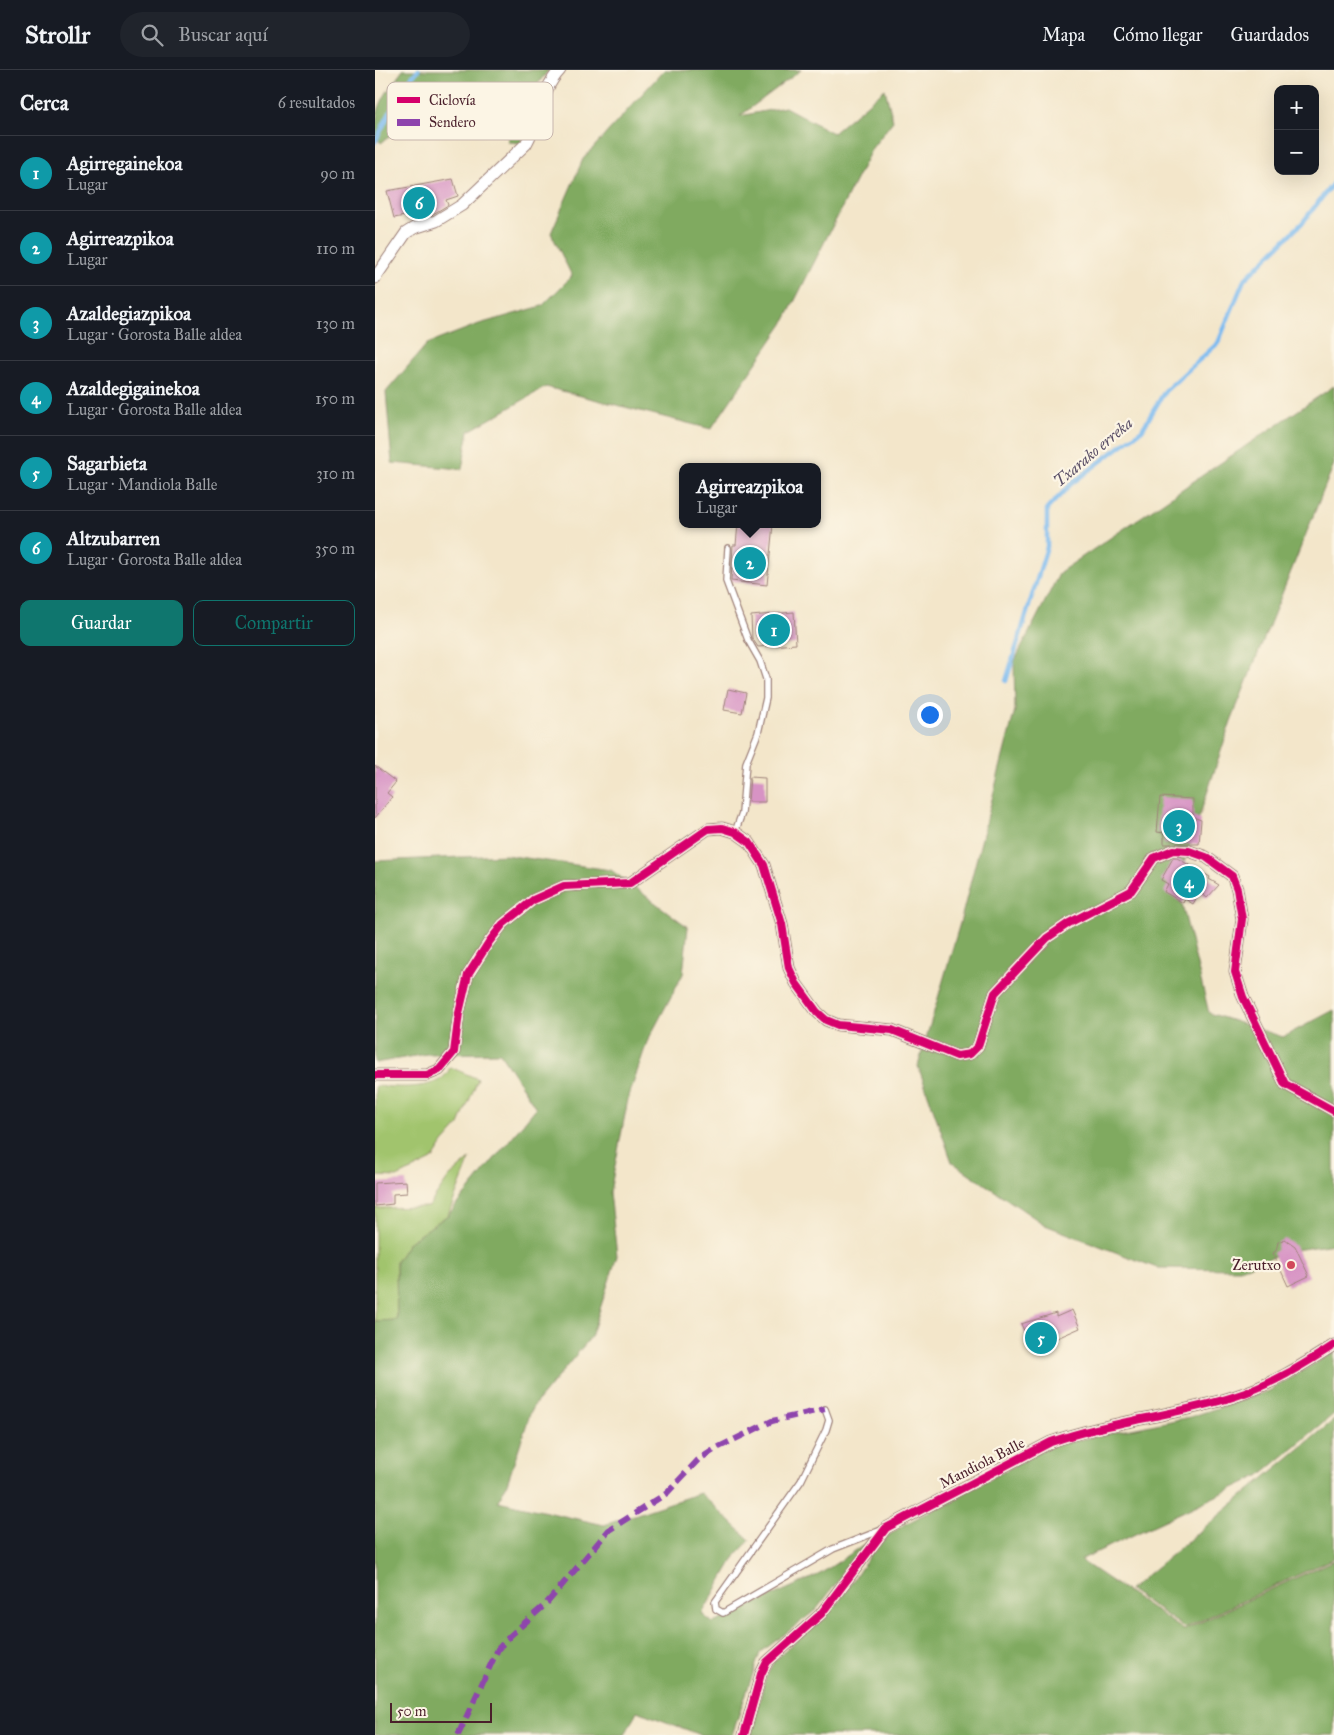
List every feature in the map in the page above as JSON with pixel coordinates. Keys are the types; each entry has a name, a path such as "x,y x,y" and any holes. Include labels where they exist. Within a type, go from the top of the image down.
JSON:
{"street":[{"path":"550,82 560,70"},
{"path":"375,278 406,233 413,228 436,221 462,205 529,140"},
{"path":"375,1075 427,1076 439,1070 454,1052 459,1013 468,975 503,924 533,900 564,886 629,883 708,828 722,828 735,832 749,842 764,865 782,924 789,968 796,983 817,1012 826,1020 838,1025 893,1030 957,1056 970,1054 978,1046 995,994 1047,938 1069,923 1131,891 1154,858 1173,850 1189,851 1206,857 1231,876 1237,889 1242,919 1235,972 1243,997 1285,1084 1334,1111"},
{"name":"Mandiola Balle","path":"744,1735 760,1685 761,1674 767,1662 821,1614 885,1528 1051,1442 1071,1435 1167,1415 1237,1396 1282,1377 1334,1345"}],"lane":[{"path":"728,548 726,581 748,640 760,661 766,680 766,698 757,733 746,763 742,813 735,832"},
{"path":"825,1409 829,1420 826,1430 801,1481 715,1602 716,1608 723,1613 833,1549 885,1528"}],"green space":[{"path":"403,70 550,70 540,82 394,82"},
{"path":"664,70 801,70 740,116 785,107 833,133 885,89 893,121 872,148 783,324 711,429 546,387 469,431 462,469 392,463 386,392 427,344 479,324 542,306 572,276 551,233 583,159"},
{"path":"387,92 387,138 381,143 375,137 375,126 379,108"},
{"path":"508,140 521,140 520,143 508,142"},
{"path":"1334,386 1334,464 1231,721 1177,884 1209,1013 1283,1037 1334,1010 1334,1244 1295,1250 1240,1269 1157,1268 1045,1225 952,1162 918,1066 960,923 1015,710 1014,662 1060,572"},
{"path":"505,855 611,870 688,927 683,974 647,1042 628,1099 610,1192 617,1256 591,1337 532,1408 507,1484 498,1501 604,1525 700,1493 750,1540 736,1555 702,1614 713,1623 820,1574 867,1543 816,1610 760,1653 732,1735 701,1735 637,1711 625,1735 375,1735 375,1321 397,1320 396,1262 409,1242 448,1215 536,1108 500,1053 427,1054 375,1063 375,861"},
{"path":"450,1067 478,1079 459,1125 443,1143 432,1160 397,1177 375,1176 375,1086 406,1087 429,1084 438,1081 446,1075"},
{"path":"470,1159 448,1215 409,1242 396,1262 397,1320 375,1321 375,1208 428,1207 449,1177"},
{"path":"1334,1352 1334,1414 1259,1476 1080,1560 1184,1630 1334,1560 1334,1735 750,1735 765,1680 774,1661 837,1604 879,1542 902,1526 1053,1445 1190,1417 1269,1391"},
{"path":"1334,1420 1334,1558 1185,1628 1129,1590"}],"building":[{"path":"453,179 458,196 446,200 448,205 433,214 412,221 410,215 394,218 387,191"},
{"path":"738,528 773,528 767,585 731,581 733,545 736,545"},
{"path":"794,612 796,644 758,647 752,638 751,616"},
{"path":"728,689 746,693 742,713 724,710"},
{"path":"375,766 396,782 387,793 392,797 375,818"},
{"path":"750,777 765,778 765,802 748,802"},
{"path":"1160,797 1193,799 1193,817 1201,820 1199,844 1164,844 1164,833 1157,832"},
{"path":"1173,858 1177,858 1210,877 1209,879 1219,885 1207,898 1200,892 1193,904 1185,899 1183,903 1164,892 1168,884 1161,880"},
{"path":"406,1181 407,1193 393,1194 393,1204 375,1206 375,1183"},
{"name":"Zerutxo","path":"1285,1239 1295,1246 1309,1276 1288,1286 1273,1253 1276,1251 1278,1242"},
{"path":"1072,1310 1080,1328 1032,1349 1021,1324 1056,1313 1056,1317"}],"waterway":[{"path":"408,82 418,70"},
{"path":"375,142 387,118"},
{"name":"Txarako erreka","path":"1006,681 1047,547 1047,509 1071,484 1142,430 1165,391 1218,343 1244,280 1303,222 1334,182"}],"marked path":[{"path":"458,1735 498,1649 546,1604 609,1530 667,1493 698,1460 717,1448 772,1421 825,1409"}],"cycle path":[{"path":"375,1075 427,1075 439,1070 454,1052 459,1013 468,975 503,924 533,900 564,886 630,883 708,829 722,828 735,832 749,842 764,865 782,924 789,968 796,983 817,1012 826,1020 838,1025 892,1030 957,1056 970,1054 978,1046 995,993 1047,938 1069,923 1131,891 1154,858 1173,850 1189,851 1206,857 1232,876 1237,889 1242,919 1235,972 1243,997 1285,1084 1334,1111"},
{"path":"744,1735 761,1674 767,1662 821,1614 886,1528 1051,1442 1096,1429 1190,1409 1236,1396 1299,1367 1334,1345"}],"place":[{"name":"Altzubarren","path":"419,203"},
{"name":"Agirreazpikoa","path":"750,563"},
{"name":"Agirregainekoa","path":"774,630"},
{"name":"Azaldegiazpikoa","path":"1179,826"},
{"name":"Azaldegigainekoa","path":"1189,882"},
{"name":"Zerutxo","path":"1291,1265"},
{"name":"Sagarbieta","path":"1041,1338"}]}
